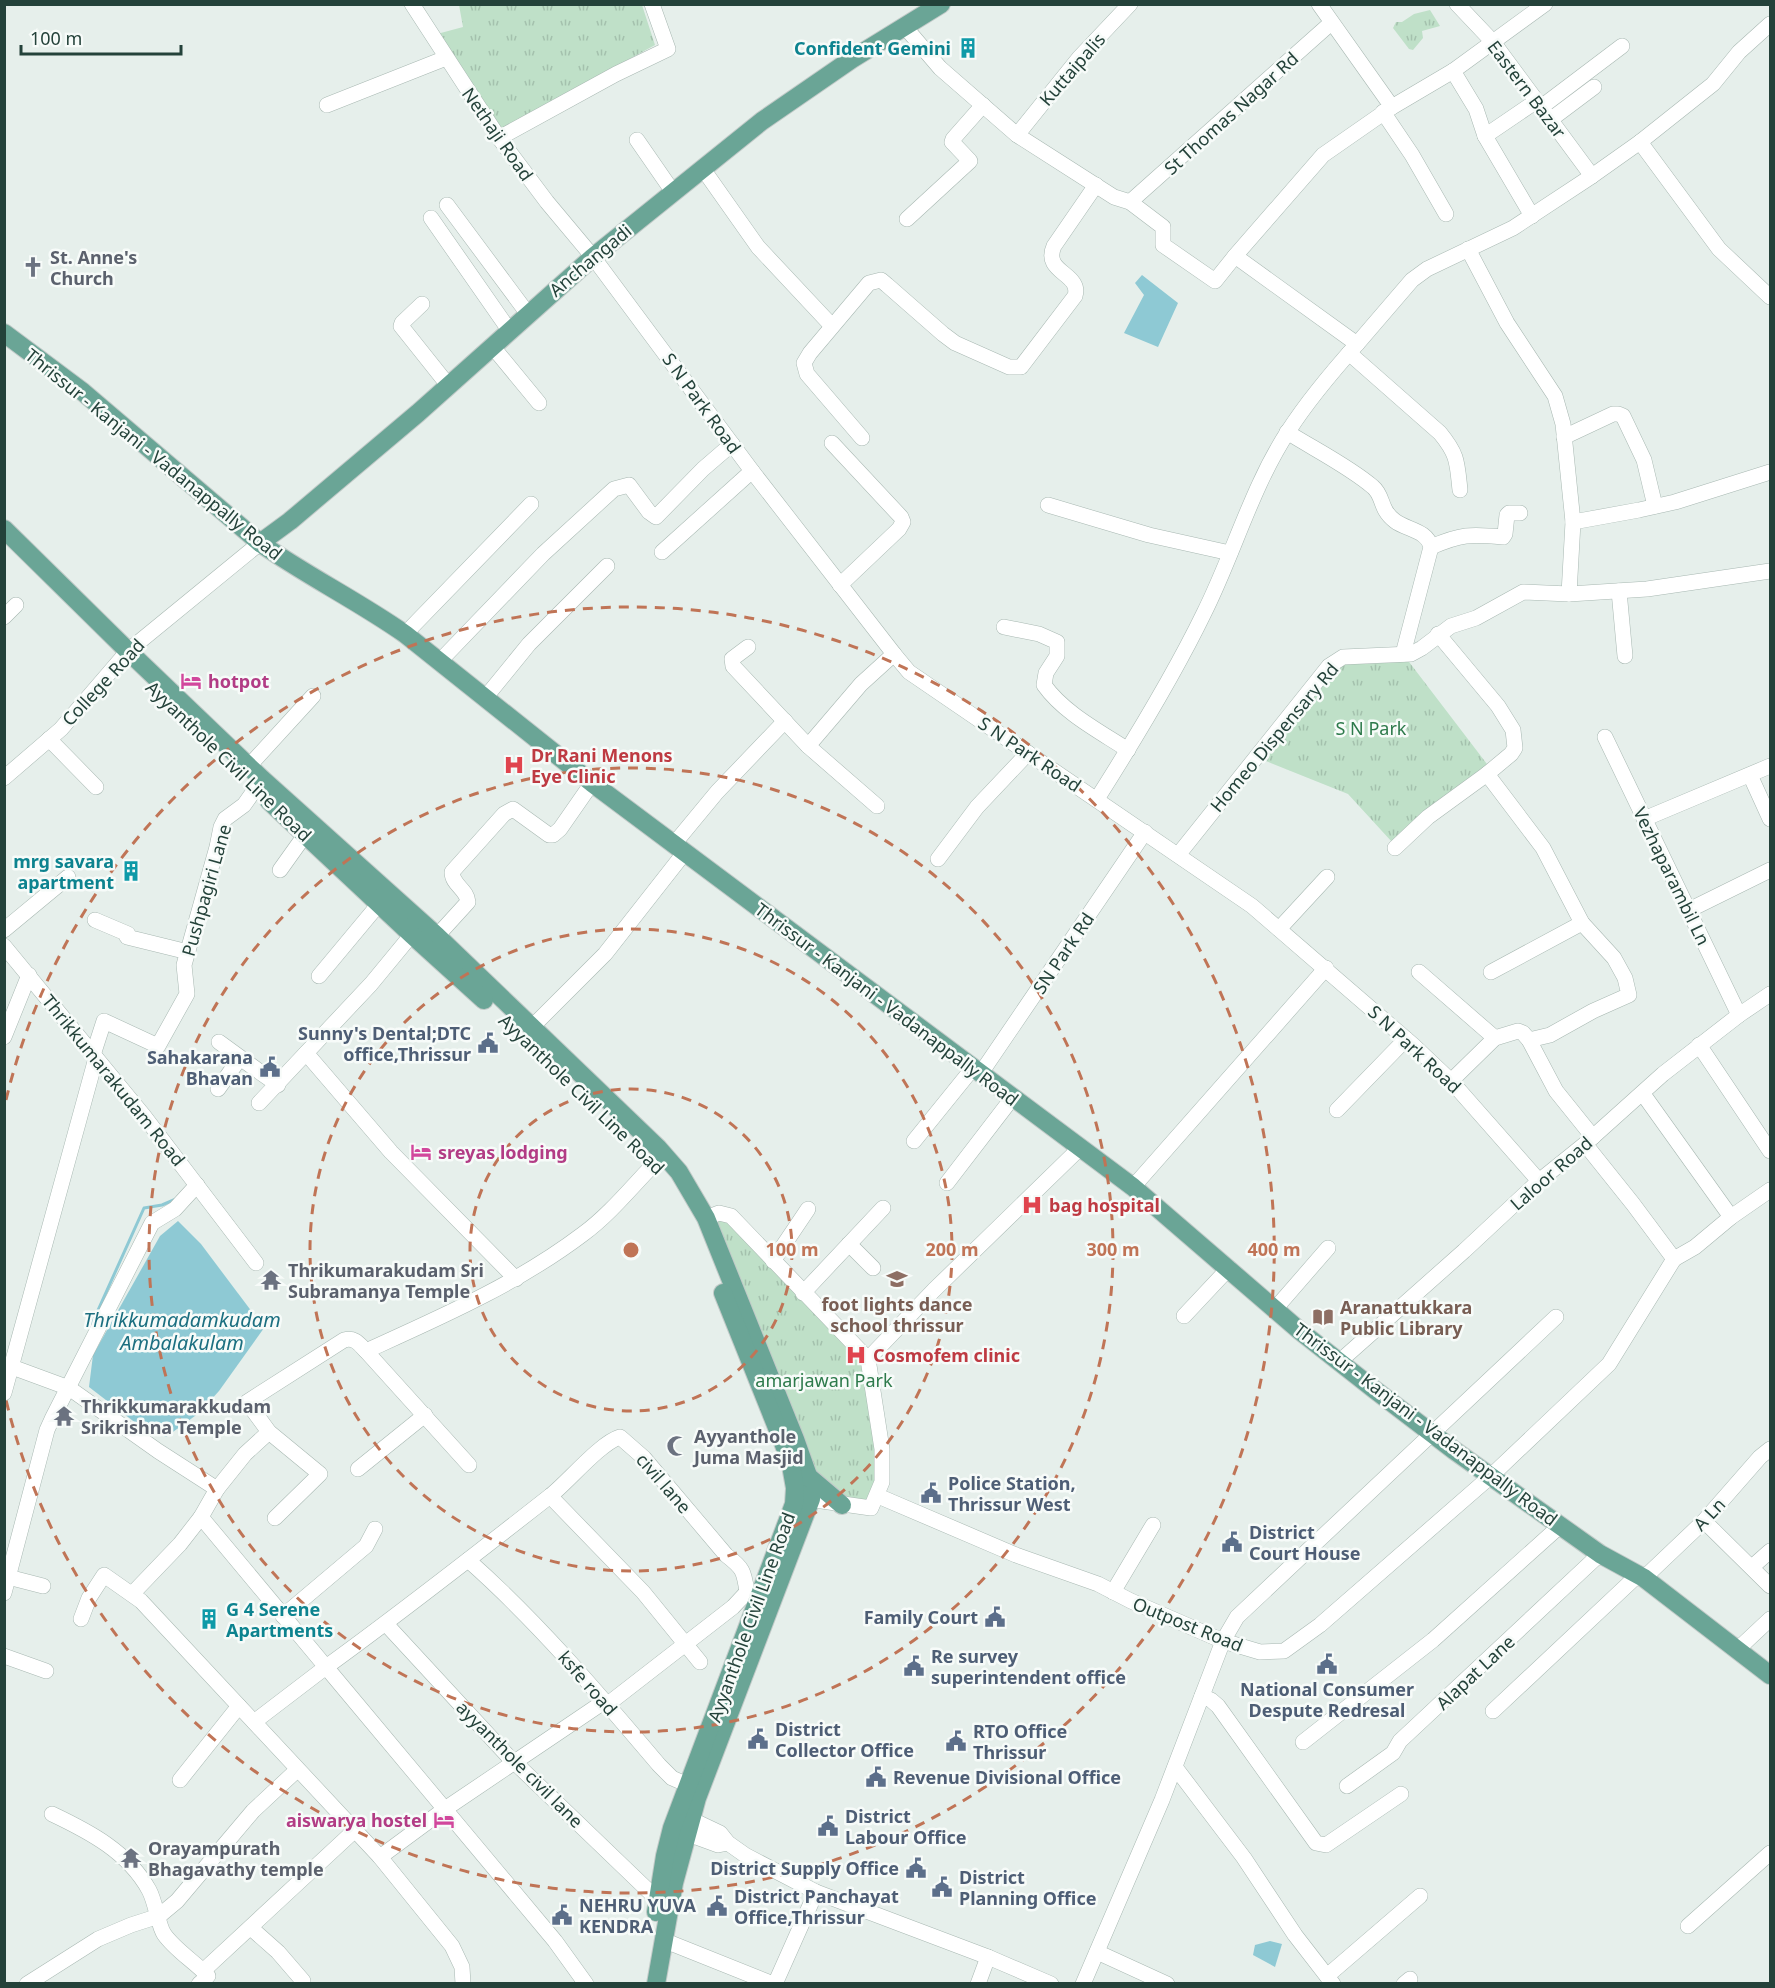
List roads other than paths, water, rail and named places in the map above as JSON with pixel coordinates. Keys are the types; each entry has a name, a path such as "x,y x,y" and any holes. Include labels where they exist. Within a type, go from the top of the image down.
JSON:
{"main road":[{"name":"Anchangadi","path":"260,543 349,472 593,257 673,192 803,91 941,4"},
{"name":"Thrissur - Kanjani - Vadanappally Road","path":"4,333 83,392 260,543 405,634 592,783 1133,1187 1339,1362 1455,1451 1600,1554 1641,1576 1770,1675"},
{"path":"4,530 125,654"},
{"name":"Ayyanthole Civil Line Road","path":"4,545 249,766 304,828 379,904 416,928 437,936 532,1027 558,1059"},
{"name":"Ayyanthole Civil Line Road","path":"125,654 256,788 416,928 660,1157 680,1172 700,1233 790,1460 802,1477"},
{"name":"Ayyanthole Civil Line Road","path":"656,1983 688,1785 760,1596 803,1498 802,1477 706,1218 687,1194"},
{"path":"802,1477 842,1505"},
{"name":"Ayyanthole Civil Line Road","path":"643,1983 664,1856 682,1823 760,1596"}],"street":[{"name":"Nethaji Road","path":"412,4 499,138 593,257"},
{"path":"499,138 616,74 668,49 652,4"},
{"name":"Kuttaipalis","path":"1017,135 1079,58 1130,4"},
{"name":"Eastern Bazar","path":"1457,4 1493,42 1592,177"},
{"path":"905,27 940,68 1017,135 1114,197 1130,202 1163,227 1163,245 1215,281 1323,155 1388,109 1453,71 1545,4"},
{"path":"1327,11 1388,109 1446,214"},
{"name":"St Thomas Nagar Rd","path":"1130,202 1327,11"},
{"path":"1097,799 1176,667 1205,611 1266,473 1287,432 1315,392 1412,280 1427,268 1513,228 1592,177 1713,84 1739,52 1770,24"},
{"path":"1485,136 1537,105 1622,46"},
{"path":"327,105 446,58"},
{"path":"1453,71 1476,109 1485,136 1532,216"},
{"path":"1550,120 1594,87"},
{"path":"907,219 970,161 952,140 983,105"},
{"path":"637,140 673,192"},
{"path":"1640,142 1719,249 1766,292"},
{"path":"703,169 758,247 832,326"},
{"path":"862,438 807,374 804,363 869,283 881,280 955,343 1009,368 1021,367 1075,296 1074,284 1051,260 1050,254 1096,185"},
{"path":"447,205 528,314"},
{"path":"431,218 510,330"},
{"path":"1468,249 1507,323 1555,396 1563,424 1573,522 1569,594"},
{"path":"1235,256 1353,348 1440,433 1457,458 1460,490"},
{"name":"S N Park Road","path":"593,257 752,471 909,672 1252,906 1406,1039 1451,1081 1539,1181"},
{"path":"422,304 401,326 448,385"},
{"path":"492,346 539,403"},
{"path":"1564,437 1613,414 1623,416 1644,460 1655,506"},
{"path":"1287,432 1376,489 1383,509 1390,517 1430,540 1431,547 1403,654"},
{"path":"832,443 901,517 903,522 899,530 840,585"},
{"path":"440,661 543,554 614,489 629,485 649,512 656,517 703,469 732,444"},
{"path":"662,552 752,471"},
{"path":"1573,522 1655,506 1770,472"},
{"path":"405,634 531,504"},
{"path":"1048,505 1149,534 1230,553"},
{"path":"1431,547 1455,537 1473,534 1503,537 1507,515 1520,513"},
{"name":"College Road","path":"5,776 61,729 125,654 260,543"},
{"path":"485,698 529,644 607,566"},
{"name":"Homeo Dispensary Rd","path":"1178,855 1329,666 1343,657 1411,654 1451,626 1476,618 1523,592 1569,594 1619,591 1689,584 1770,570"},
{"path":"1619,591 1625,656"},
{"path":"4,617 16,605"},
{"path":"1004,627 1039,634 1057,642 1057,656 1046,673 1044,685 1051,695 1068,710 1128,750"},
{"path":"1395,848 1428,816 1487,774 1515,748 1512,730 1498,706 1438,634"},
{"path":"748,647 735,656 731,662 808,746 877,806"},
{"path":"808,746 868,677 894,654"},
{"path":"249,766 313,696"},
{"path":"532,1027 605,954 717,792 785,721"},
{"name":"Vezhaparambil Ln","path":"1605,737 1739,1015"},
{"path":"49,740 96,787"},
{"path":"938,859 977,807 1028,753"},
{"path":"1644,819 1770,766"},
{"path":"1487,774 1543,848 1582,923 1614,958 1625,978 1629,994 1550,1035 1529,1040"},
{"path":"1750,775 1770,819"},
{"path":"437,936 468,902 465,893 454,881 452,872 504,814 513,809 549,835 553,835 592,783"},
{"name":"Pushpagiri Lane","path":"95,1057 104,1021 158,1047 187,994 184,965 218,847 221,827 229,814 248,801 256,788"},
{"path":"280,870 304,828"},
{"name":"SN Park Rd","path":"914,1141 977,1070 1145,832"},
{"path":"1689,910 1770,870"},
{"path":"4,930 68,877"},
{"path":"1279,929 1327,877"},
{"path":"319,976 379,904"},
{"path":"95,920 128,934 127,937 188,952"},
{"path":"1491,972 1582,923"},
{"path":"259,1103 371,984 416,928"},
{"name":"Thrikkumarakudam Road","path":"4,946 144,1116 256,1263"},
{"path":"1133,1187 1326,969"},
{"path":"1419,972 1495,1038"},
{"path":"4,1037 29,975"},
{"name":"Laloor Road","path":"1339,1362 1539,1181 1589,1141 1663,1074 1739,1015 1768,999"},
{"path":"1451,1081 1495,1038 1518,1030 1523,1033 1556,1091 1589,1141 1674,1259 1695,1247 1731,1217 1770,1190"},
{"path":"1337,1110 1406,1039"},
{"path":"219,1042 278,1085"},
{"path":"1699,1045 1770,1151"},
{"path":"306,1053 391,1152 516,1279"},
{"path":"4,1393 95,1057"},
{"path":"218,1089 240,1058 278,1085"},
{"path":"1643,1094 1731,1217"},
{"path":"947,1183 1013,1097"},
{"path":"868,1359 934,1290 1080,1148"},
{"path":"366,1351 457,1310 516,1279 593,1226 660,1157"},
{"path":"4,1593 47,1430 152,1223 175,1209 197,1185"},
{"path":"803,1293 883,1208"},
{"path":"773,1261 808,1209"},
{"path":"706,1218 719,1213 730,1216 868,1359 882,1449 882,1482 878,1496 871,1508 803,1498"},
{"path":"849,1244 873,1268"},
{"path":"1275,1309 1328,1248"},
{"name":"Outpost Road","path":"878,1496 1016,1556 1077,1576 1223,1641 1260,1652 1284,1651 1320,1625 1491,1476 1609,1364 1674,1259"},
{"path":"1184,1316 1229,1268"},
{"path":"1083,1983 1175,1767 1223,1641 1237,1617 1556,1317"},
{"path":"275,1518 320,1474 269,1432 247,1402 344,1340 351,1338 366,1351 469,1465"},
{"path":"9,1371 69,1388 216,1489"},
{"path":"358,1469 425,1415"},
{"path":"132,1594 180,1544 201,1518 216,1489 245,1454 269,1432"},
{"name":"civil lane","path":"254,1722 386,1624 550,1496 608,1444 620,1437 640,1454 721,1550 740,1567 746,1579 760,1596"},
{"name":"A Ln","path":"1493,1711 1704,1521 1760,1457 1770,1449"},
{"path":"550,1496 644,1592 700,1662"},
{"path":"201,1518 555,1941 586,1983"},
{"path":"1704,1521 1770,1586"},
{"path":"1113,1592 1153,1525"},
{"path":"1303,1742 1433,1640 1561,1525"},
{"path":"283,1616 366,1546 375,1529"},
{"path":"1752,1567 1770,1551"},
{"name":"Alapat Lane","path":"1347,1786 1393,1753 1400,1741 1600,1554"},
{"name":"ksfe road","path":"468,1560 489,1578 576,1666 659,1765 672,1778 688,1785"},
{"path":"81,1619 89,1598 104,1575 132,1594 380,1857 453,1946 462,1967 463,1983"},
{"path":"8,1577 43,1586"},
{"path":"380,1857 445,1809 606,1702 733,1607 760,1596"},
{"path":"1738,1649 1770,1619"},
{"name":"ayyanthole civil lane","path":"386,1624 516,1763 658,1900"},
{"path":"4,1656 46,1671"},
{"path":"1202,1696 1212,1700 1218,1706 1316,1843 1326,1845 1401,1794"},
{"path":"180,1780 239,1706"},
{"path":"1175,1767 1244,1857 1295,1935 1330,1980 1420,1896"},
{"path":"27,1983 98,1939 131,1924 159,1916 177,1901 253,1811 297,1770"},
{"path":"52,1814 91,1833 109,1845 140,1877 154,1900 165,1935 205,1979 252,1928 354,1831"},
{"path":"682,1823 720,1833 728,1843 745,1855 816,1892 1051,1983"},
{"path":"1688,1926 1770,1853"},
{"path":"663,1940 774,1983 816,1892"},
{"path":"252,1928 278,1952 303,1981"},
{"path":"1096,1952 1167,1983"},
{"path":"978,1983 988,1957"}],"water":[{"path":"1142,275 1178,303 1158,347 1124,333 1144,295 1135,283"},
{"name":"Thrikkumadamkudam Ambalakulam","path":"178,1221 201,1244 264,1328 219,1391 199,1413 166,1437 141,1427 89,1387 93,1355 160,1236"},
{"path":"1270,1941 1282,1944 1275,1967 1253,1955 1255,1945"}],"waterway":[{"path":"90,1328 144,1208 162,1205 176,1199"}],"place":[{"name":"Confident Gemini","path":"968,48"},
{"name":"St. Anne's Church","path":"33,267"},
{"name":"hotpot","path":"191,681"},
{"name":"Dr Rani Menons Eye Clinic","path":"514,765"},
{"name":"mrg savara apartment","path":"131,871"},
{"name":"Sunny's Dental;DTC office,Thrissur","path":"488,1043"},
{"name":"Sahakarana Bhavan","path":"270,1067"},
{"name":"sreyas lodging","path":"421,1152"},
{"name":"bag hospital","path":"1032,1205"},
{"name":"foot lights dance school thrissur","path":"897,1279"},
{"name":"Thrikumarakudam Sri Subramanya Temple","path":"271,1280"},
{"name":"Aranattukkara Public Library","path":"1323,1317"},
{"name":"Cosmofem clinic","path":"856,1355"},
{"name":"Thrikkumarakkudam Srikrishna Temple","path":"64,1416"},
{"name":"Ayyanthole Juma Masjid","path":"677,1446"},
{"name":"Police Station, Thrissur West","path":"931,1493"},
{"name":"District Court House","path":"1232,1542"},
{"name":"Family Court","path":"995,1617"},
{"name":"G 4 Serene Apartments","path":"209,1619"},
{"name":"National Consumer Despute Redresal","path":"1327,1664"},
{"name":"Re survey superintendent office","path":"914,1666"},
{"name":"District Collector Office","path":"758,1739"},
{"name":"RTO Office Thrissur","path":"956,1741"},
{"name":"Revenue Divisional Office","path":"876,1777"},
{"name":"aiswarya hostel","path":"444,1820"},
{"name":"District Labour Office","path":"828,1826"},
{"name":"Orayampurath Bhagavathy temple","path":"131,1858"},
{"name":"District Supply Office","path":"916,1868"},
{"name":"District Planning Office","path":"942,1887"},
{"name":"District Panchayat Office,Thrissur","path":"717,1906"},
{"name":"NEHRU YUVA KENDRA","path":"562,1915"}],"park label":[{"name":"S N Park","path":"1371,728"},
{"name":"amarjawan Park","path":"824,1380"}]}
